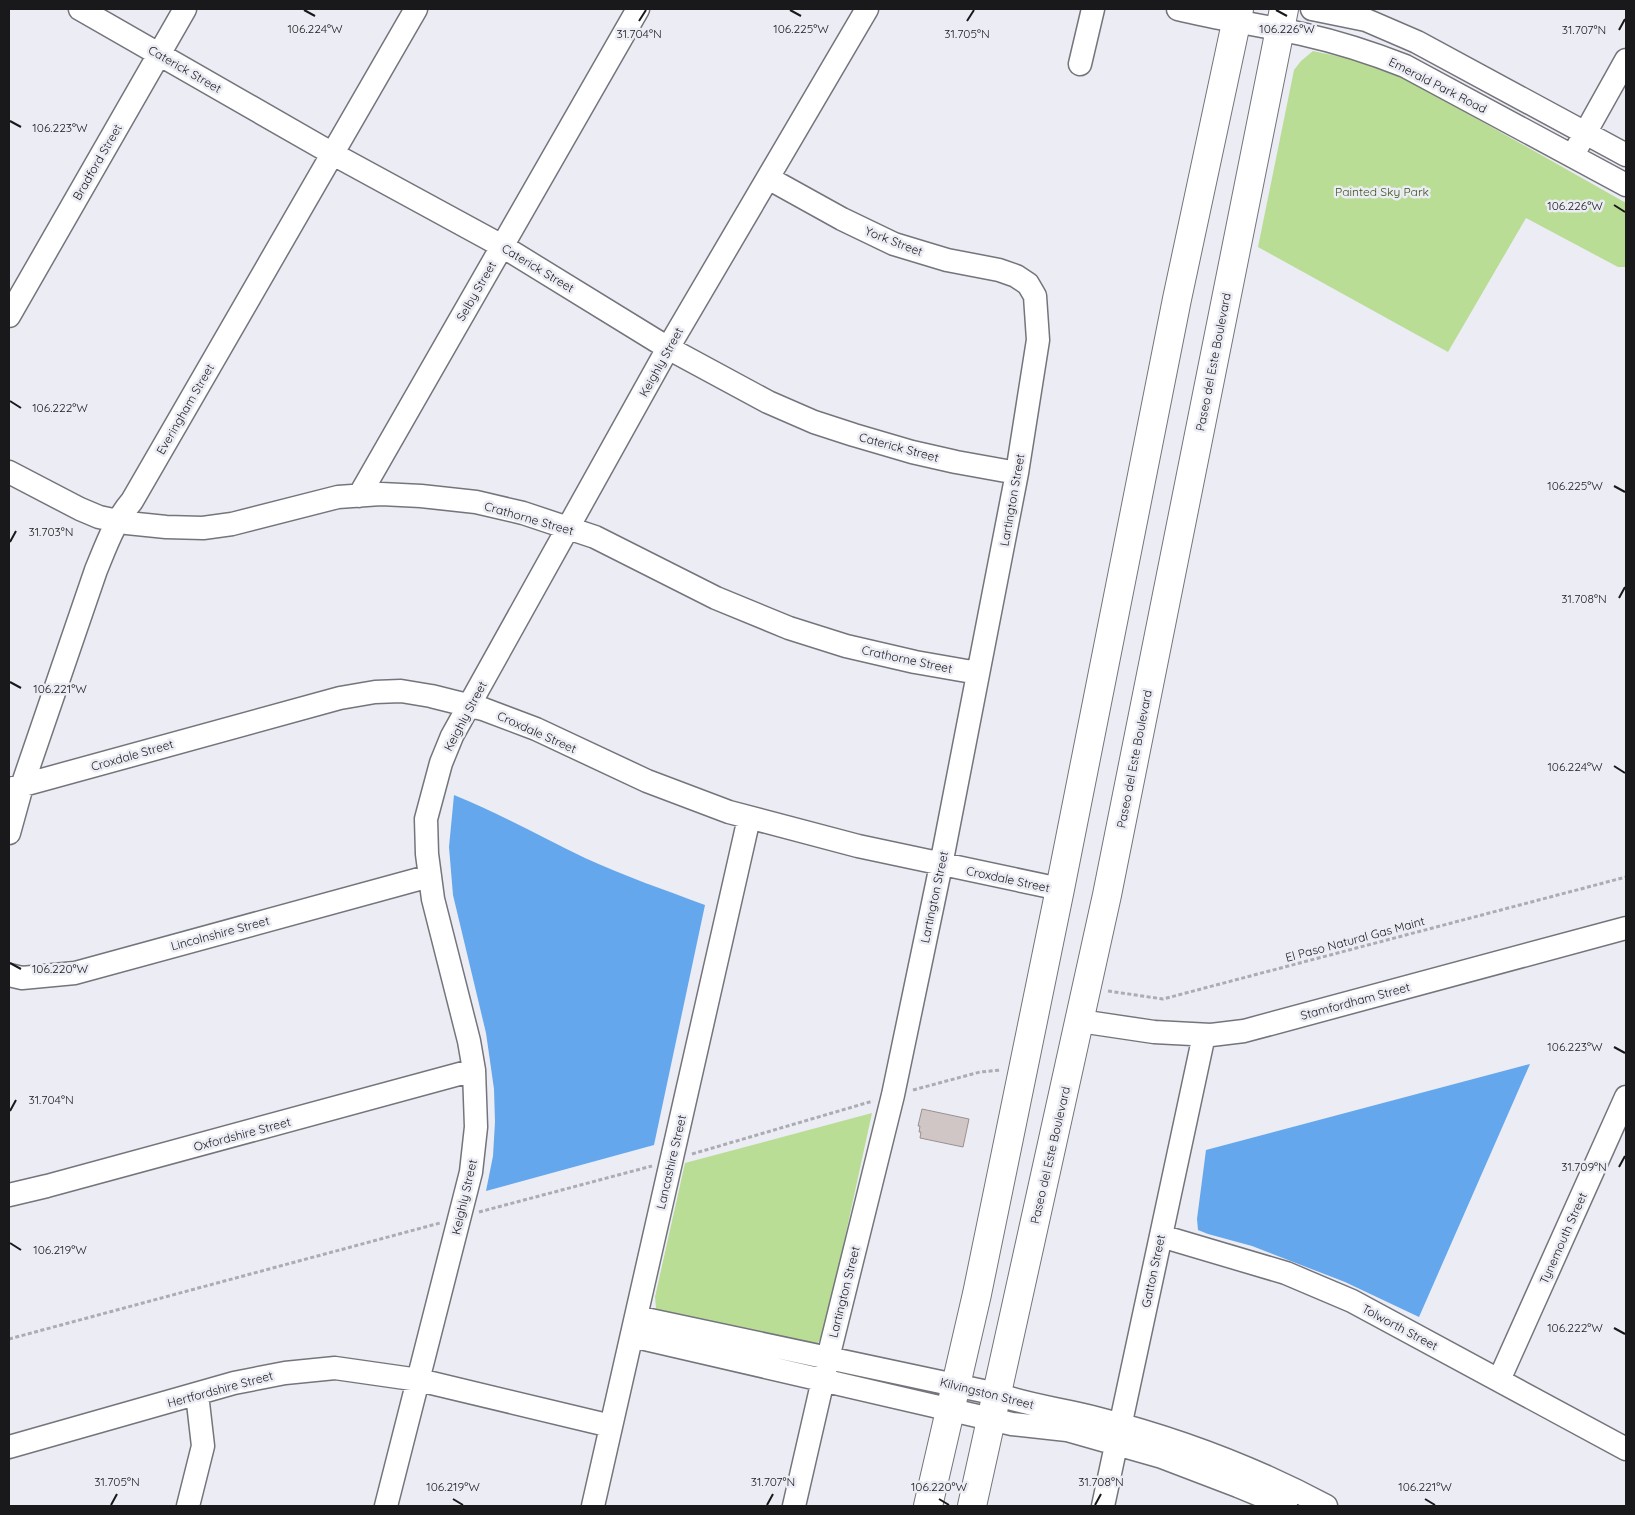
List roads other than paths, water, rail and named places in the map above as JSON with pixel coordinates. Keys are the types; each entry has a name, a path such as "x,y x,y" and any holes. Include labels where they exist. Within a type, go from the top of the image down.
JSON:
{"main road":[{"path":"928,1506 977,1294 1060,889 1177,299 1237,15"},
{"name":"Paseo del Este Boulevard","path":"972,1506 1107,895 1281,19"}],"street":[{"name":"Caterick Street","path":"80,9 333,154 502,246 668,348 768,402 814,422 912,452 1017,473"},
{"name":"Bradford Street","path":"9,316 185,9"},
{"name":"Everingham Street","path":"9,833 15,787 96,570 117,521 139,489 416,9"},
{"name":"Selby Street","path":"359,496 638,9"},
{"name":"Keighly Street","path":"386,1506 471,1172 476,1127 474,1070 469,1041 433,899 427,854 426,820 442,762 452,736 668,348 867,9"},
{"path":"1080,64 1092,9"},
{"name":"Emerald Park Road","path":"1178,9 1202,15 1237,15 1281,19 1350,47 1405,66 1626,185"},
{"path":"1312,9 1366,20 1392,31 1443,56 1626,155"},
{"path":"1573,156 1626,60"},
{"name":"York Street","path":"768,178 842,219 894,244 947,260 999,270 1016,276 1028,284"},
{"name":"Lartington Street","path":"794,1506 828,1358 893,1095 941,865 1017,473 1038,340 1035,296 1028,284"},
{"name":"Crathorne Street","path":"9,472 99,517 166,528 203,528 232,524 338,497 381,494 476,502 523,513 595,537 708,594 789,628 846,646 915,662 978,673"},
{"name":"Croxdale Street","path":"15,787 340,698 375,692 401,691 470,705 510,718 646,781 729,812 858,846 1060,889"},
{"name":"Lancashire Street","path":"593,1506 749,818"},
{"name":"Lincolnshire Street","path":"9,975 22,978 75,973 430,876"},
{"name":"Stamfordham Street","path":"1080,1021 1154,1032 1204,1035 1244,1032 1626,928"},
{"name":"Gatton Street","path":"1103,1506 1204,1035"},
{"name":"Oxfordshire Street","path":"9,1195 57,1184 474,1070"},
{"name":"Tynemouth Street","path":"1499,1380 1626,1097"},
{"name":"Tolworth Street","path":"1161,1236 1294,1276 1352,1301 1626,1449"},
{"name":"Kilvingston Street","path":"634,1327 828,1358 953,1397"},
{"name":"Kilvingston Street","path":"634,1327 823,1380 953,1397 994,1406 1012,1424 1118,1434 1208,1454 1289,1486 1326,1506"},
{"name":"Hertfordshire Street","path":"9,1447 234,1383 285,1372 335,1368 418,1380 611,1426"},
{"path":"188,1506 203,1446 197,1394"},
{"name":"Kilvingston Street","path":"1118,1434 1162,1457 1286,1506"}],"water":[{"path":"454,795 487,809 600,865 705,905 654,1145 486,1191 493,1156 494,1089 486,1033 453,895 449,847"},
{"path":"1530,1064 1419,1317 1345,1282 1252,1246 1198,1230 1197,1219 1206,1150"}],"park label":[{"name":"Painted Sky Park","path":"1382,191"}]}
